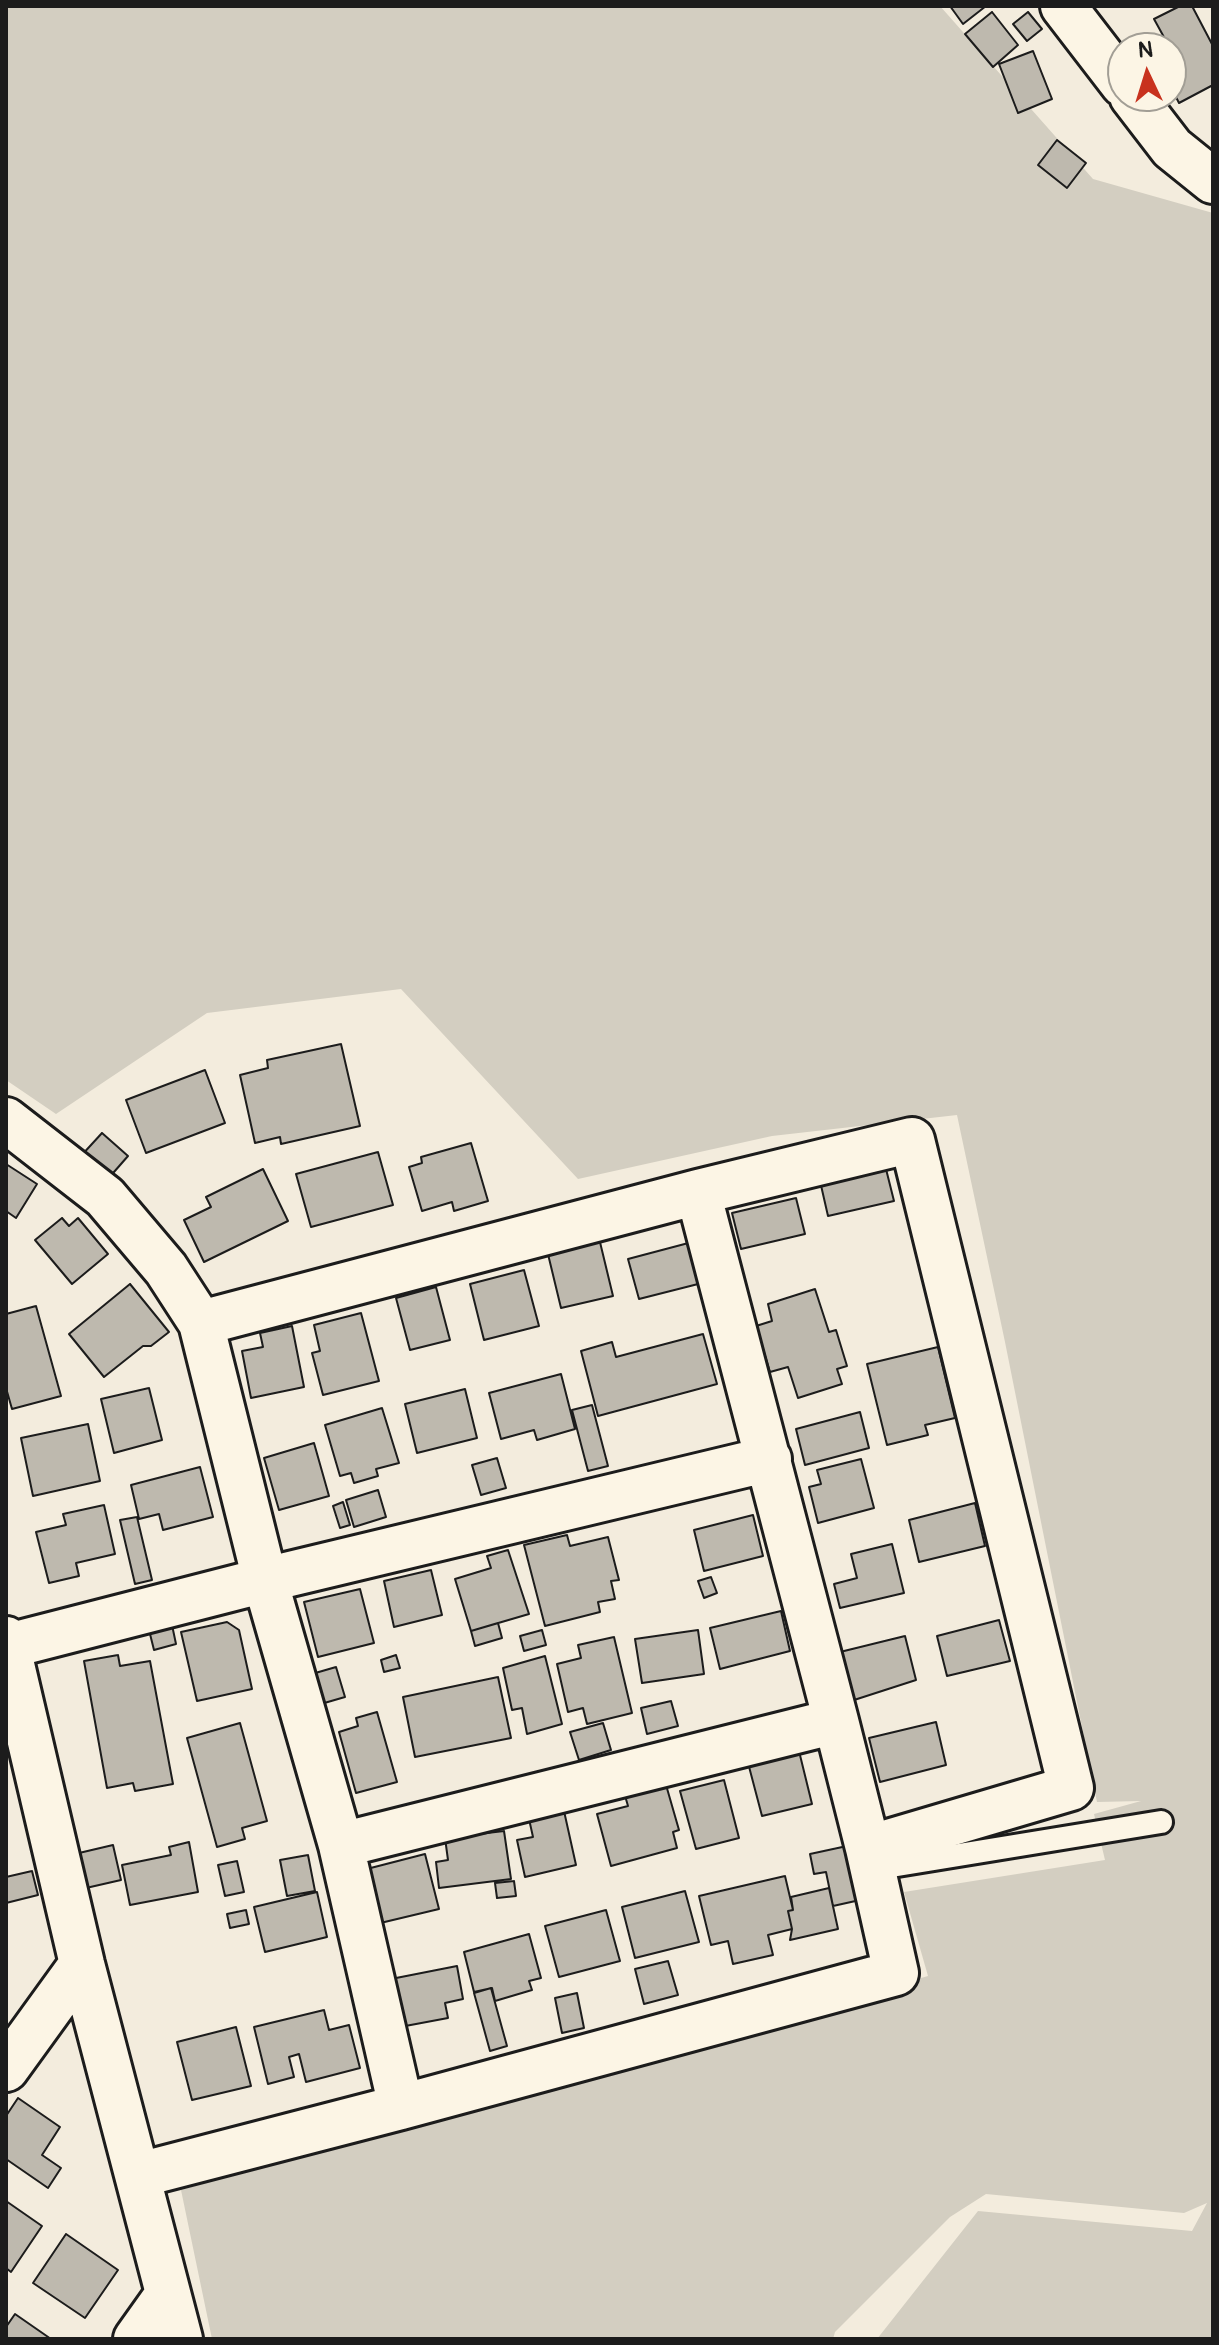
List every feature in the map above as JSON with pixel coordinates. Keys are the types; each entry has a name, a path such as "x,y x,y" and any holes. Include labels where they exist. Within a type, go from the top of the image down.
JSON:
{"street":[{"path":"1063,6 1107,63"},
{"path":"1144,112 1172,148 1213,181"},
{"path":"6,1120 105,1197 166,1269 201,1323 265,1580 341,1845 401,2107"},
{"path":"201,1323 698,1192 912,1140 1071,1788 871,1858"},
{"path":"139,2175 896,1973 871,1858 698,1192"},
{"path":"180,2339 82,1964 7,1642 769,1459"},
{"path":"341,1845 836,1721"},
{"path":"6,2069 82,1964"},
{"path":"136,2339 168,2294"}],"lane":[{"path":"871,1858 1161,1822"}],"shaded area":[{"path":"6,6 940,6 1093,179 1213,213 1213,2339 877,2339 978,2211 1192,2231 1207,2203 1184,2213 986,2194 950,2217 835,2332 833,2339 212,2339 181,2190 928,1976 904,1892 1105,1860 1094,1814 1141,1801 1097,1802 957,1115 772,1136 578,1179 401,989 207,1013 56,1114 6,1080"}],"building":[{"path":"950,6 986,6 963,24"},
{"path":"1180,6 1192,6 1213,46 1213,85 1187,99 1187,32 1161,32 1154,19"},
{"path":"992,12 1018,45 993,67 965,34"},
{"path":"1028,12 1042,29 1027,41 1013,24"},
{"path":"1033,51 1052,99 1018,113 999,64"},
{"path":"1057,140 1086,163 1067,188 1038,165"},
{"path":"341,1044 360,1126 281,1144 280,1137 255,1143 240,1075 268,1068 267,1060"},
{"path":"205,1070 225,1123 146,1153 126,1100"},
{"path":"102,1133 128,1156 107,1180 80,1157"},
{"path":"471,1143 488,1201 454,1211 452,1202 422,1211 409,1167 422,1163 421,1157"},
{"path":"378,1152 393,1205 311,1227 296,1174"},
{"path":"6,1164 37,1184 16,1218 6,1211"},
{"path":"885,1165 894,1201 828,1216 820,1181"},
{"path":"263,1169 288,1221 204,1262 184,1220 211,1207 206,1197"},
{"path":"796,1198 805,1234 741,1249 732,1213"},
{"path":"62,1218 69,1226 78,1218 108,1254 72,1284 35,1240"},
{"path":"599,1238 613,1296 561,1308 547,1250"},
{"path":"696,1241 706,1282 639,1299 628,1259"},
{"path":"524,1270 539,1326 484,1340 470,1284"},
{"path":"130,1284 169,1332 151,1346 143,1346 104,1377 69,1334"},
{"path":"436,1287 450,1340 410,1350 396,1298"},
{"path":"815,1289 829,1332 836,1330 847,1366 837,1369 842,1384 798,1398 788,1367 770,1372 756,1326 772,1321 768,1304"},
{"path":"36,1306 61,1396 12,1409 6,1388 6,1314"},
{"path":"361,1313 379,1381 323,1395 312,1353 320,1351 314,1325"},
{"path":"292,1326 304,1387 251,1398 242,1351 263,1347 260,1333"},
{"path":"703,1334 717,1384 598,1416 581,1351 612,1342 616,1357"},
{"path":"938,1347 955,1418 925,1425 928,1435 887,1445 867,1364"},
{"path":"561,1374 575,1429 537,1440 534,1430 501,1439 489,1393"},
{"path":"149,1388 162,1440 114,1453 101,1399"},
{"path":"465,1389 477,1438 417,1453 405,1404"},
{"path":"592,1405 608,1466 588,1471 572,1410"},
{"path":"382,1408 399,1463 376,1469 378,1476 354,1483 351,1473 340,1476 325,1425"},
{"path":"860,1412 869,1448 805,1465 796,1429"},
{"path":"88,1424 100,1481 33,1496 21,1438"},
{"path":"314,1443 329,1496 279,1510 264,1458"},
{"path":"497,1458 506,1488 481,1495 472,1465"},
{"path":"861,1459 874,1508 818,1523 809,1487 821,1484 817,1470"},
{"path":"200,1467 213,1517 163,1530 159,1514 139,1519 131,1485"},
{"path":"378,1490 386,1517 354,1527 346,1500"},
{"path":"343,1502 350,1525 340,1528 333,1506"},
{"path":"975,1503 985,1546 919,1562 909,1520"},
{"path":"104,1505 115,1554 76,1563 79,1576 49,1583 36,1532 66,1525 63,1514"},
{"path":"753,1515 763,1556 704,1571 694,1530"},
{"path":"137,1517 152,1580 135,1584 120,1520"},
{"path":"567,1535 570,1546 608,1537 619,1580 611,1581 615,1599 598,1602 600,1612 545,1626 524,1545"},
{"path":"892,1544 904,1593 840,1608 834,1584 857,1578 851,1554"},
{"path":"508,1550 529,1614 471,1631 455,1579 491,1568 487,1556"},
{"path":"431,1570 442,1615 394,1627 384,1581"},
{"path":"711,1577 717,1593 704,1598 698,1581"},
{"path":"360,1589 374,1643 318,1657 304,1602"},
{"path":"781,1611 790,1651 720,1669 710,1628"},
{"path":"999,1620 1010,1661 947,1676 937,1636"},
{"path":"227,1622 239,1630 252,1689 197,1701 181,1632"},
{"path":"498,1623 502,1638 475,1646 471,1631"},
{"path":"172,1625 176,1644 154,1650 149,1630"},
{"path":"542,1630 546,1645 524,1651 520,1636"},
{"path":"698,1630 704,1674 642,1683 635,1639"},
{"path":"905,1636 916,1680 851,1701 840,1652"},
{"path":"614,1637 632,1713 587,1724 583,1708 568,1712 557,1664 581,1658 578,1645"},
{"path":"118,1655 120,1666 150,1661 173,1784 135,1791 133,1783 107,1788 84,1661"},
{"path":"396,1655 400,1668 384,1672 381,1660"},
{"path":"545,1656 562,1724 527,1734 522,1708 512,1710 503,1668"},
{"path":"336,1667 345,1697 314,1706 305,1676"},
{"path":"498,1677 511,1738 415,1757 403,1697"},
{"path":"671,1701 678,1726 647,1734 641,1708"},
{"path":"377,1712 397,1782 356,1793 339,1732 358,1726 356,1718"},
{"path":"936,1722 946,1765 880,1782 869,1738"},
{"path":"240,1723 267,1821 242,1828 245,1839 217,1847 187,1738"},
{"path":"603,1723 611,1750 579,1760 570,1732"},
{"path":"798,1747 812,1804 762,1816 747,1759"},
{"path":"662,1771 679,1830 673,1832 677,1848 611,1866 597,1814 628,1806 621,1782"},
{"path":"724,1780 739,1838 696,1849 680,1791"},
{"path":"564,1811 576,1865 525,1877 517,1840 533,1837 529,1819"},
{"path":"504,1831 511,1879 439,1888 436,1862 448,1860 445,1838"},
{"path":"189,1842 198,1892 130,1905 122,1865 171,1855 169,1847"},
{"path":"113,1845 121,1880 86,1888 79,1853"},
{"path":"847,1846 869,1898 833,1906 826,1872 814,1874 810,1854"},
{"path":"425,1854 439,1909 372,1925 359,1871"},
{"path":"308,1855 315,1891 287,1896 280,1860"},
{"path":"237,1861 244,1892 225,1896 218,1865"},
{"path":"32,1871 38,1895 6,1903 6,1877"},
{"path":"785,1876 793,1910 788,1911 792,1929 768,1935 773,1955 733,1964 728,1941 711,1945 699,1896"},
{"path":"514,1881 516,1896 497,1898 495,1883"},
{"path":"829,1888 838,1929 790,1940 792,1929 788,1911 793,1910 791,1897"},
{"path":"685,1891 699,1942 635,1958 622,1907"},
{"path":"317,1892 327,1937 265,1952 254,1907"},
{"path":"246,1910 249,1924 230,1928 227,1914"},
{"path":"606,1910 620,1961 559,1977 545,1926"},
{"path":"529,1934 541,1978 529,1981 532,1990 495,2001 492,1988 474,1992 464,1952"},
{"path":"668,1961 678,1995 644,2004 635,1969"},
{"path":"457,1966 463,1999 445,2003 448,2018 400,2027 391,1979"},
{"path":"491,1988 507,2046 490,2051 474,1993"},
{"path":"577,1993 584,2028 562,2033 555,1998"},
{"path":"324,2010 329,2030 349,2025 360,2068 306,2082 299,2054 289,2057 294,2077 268,2084 254,2027"},
{"path":"236,2027 251,2086 192,2100 177,2042"},
{"path":"18,2098 60,2127 42,2155 61,2168 48,2188 6,2159 6,2116"},
{"path":"6,2201 42,2226 11,2272 6,2268"},
{"path":"66,2234 118,2270 85,2318 33,2283"},
{"path":"15,2314 51,2339 6,2339 6,2327"}]}
